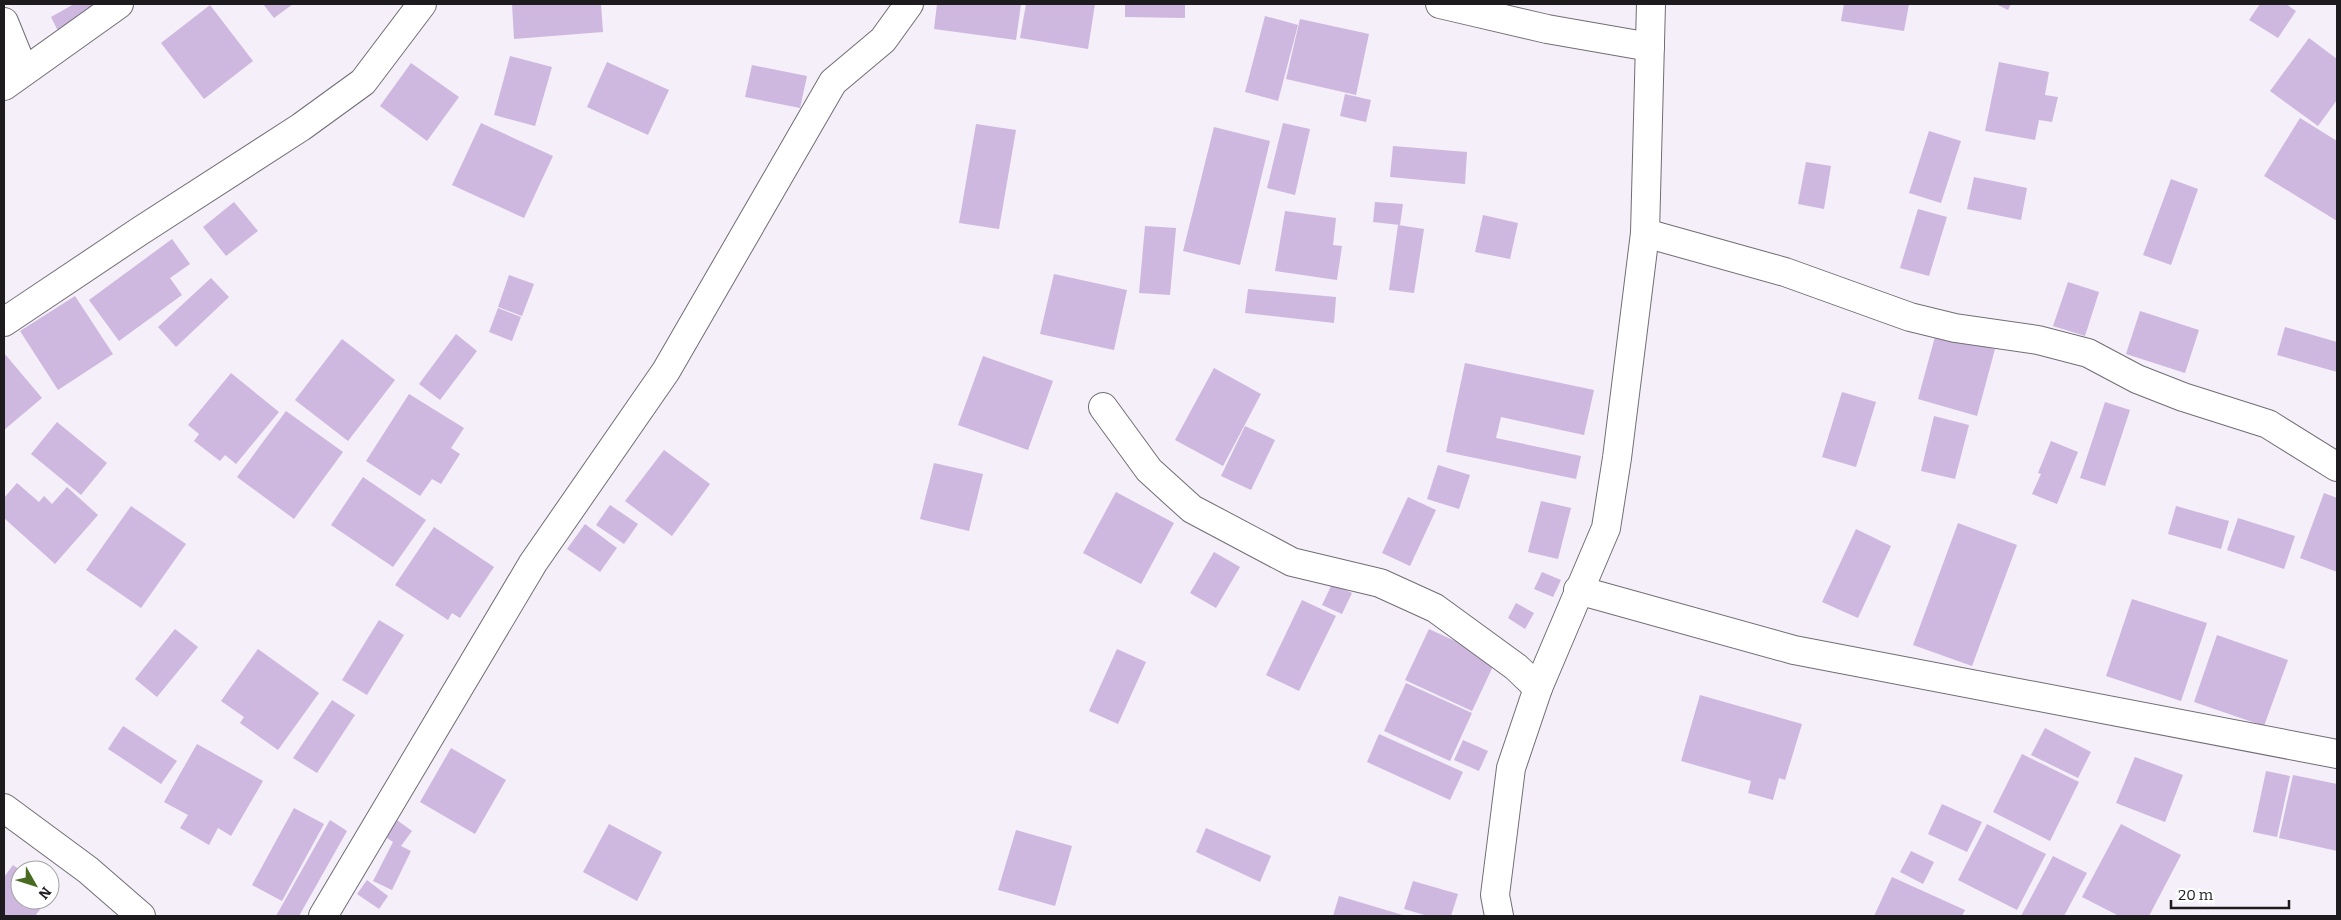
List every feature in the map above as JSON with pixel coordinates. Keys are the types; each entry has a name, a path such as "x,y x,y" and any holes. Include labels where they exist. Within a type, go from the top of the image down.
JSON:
{"street":[{"path":"4,86 119,4"},
{"path":"4,322 140,231 301,128 363,82 422,4"},
{"path":"323,916 533,563 666,371 833,82 883,40 909,4"},
{"path":"1440,4 1547,28 1650,47"},
{"path":"1499,916 1495,895 1511,768 1538,688 1578,590 1606,528 1617,458 1645,233 1650,4"},
{"path":"4,22 17,54 4,74"},
{"path":"1645,233 1785,272 1910,317 1955,328 2038,340 2088,353 2146,383 2183,398 2268,424 2337,467"},
{"path":"1103,407 1149,470 1192,509 1292,562 1380,583 1435,608 1516,667 1538,688"},
{"path":"1578,590 1794,650 2337,754"},
{"path":"4,808 88,870 141,916"}],"building":[{"path":"74,4 90,4 96,15 60,35 51,17"},
{"path":"263,4 293,4 274,18"},
{"path":"512,4 601,4 603,32 514,39"},
{"path":"937,4 1021,4 1016,40 934,29"},
{"path":"1026,4 1095,4 1088,49 1020,38"},
{"path":"1125,4 1185,4 1185,18 1125,17"},
{"path":"1844,4 1909,4 1904,31 1841,21"},
{"path":"1996,4 2011,4 2008,10"},
{"path":"2260,4 2286,4 2296,11 2278,38 2249,20"},
{"path":"210,5 253,61 204,99 161,43"},
{"path":"1265,16 1298,25 1278,101 1245,92"},
{"path":"1300,19 1369,34 1356,95 1286,79"},
{"path":"2309,38 2337,59 2337,100 2318,126 2270,91"},
{"path":"510,56 552,67 535,126 494,115"},
{"path":"607,62 669,90 648,135 587,107"},
{"path":"1999,62 2049,72 2045,95 2058,97 2052,122 2039,120 2035,140 1985,131"},
{"path":"411,63 459,97 427,141 380,106"},
{"path":"752,65 807,76 800,108 745,97"},
{"path":"1345,94 1371,100 1366,122 1340,116"},
{"path":"2300,118 2337,141 2337,221 2264,176"},
{"path":"481,123 553,156 524,218 452,185"},
{"path":"1283,123 1310,129 1295,195 1267,188"},
{"path":"976,124 1016,130 999,229 959,223"},
{"path":"1214,127 1270,141 1240,265 1183,251"},
{"path":"1929,131 1961,141 1941,203 1909,193"},
{"path":"1393,146 1467,152 1465,184 1390,177"},
{"path":"1806,162 1831,166 1824,209 1798,204"},
{"path":"1974,177 2027,188 2021,220 1967,209"},
{"path":"2171,179 2198,189 2171,265 2143,255"},
{"path":"234,202 258,231 226,256 203,227"},
{"path":"1375,202 1403,204 1400,225 1373,222"},
{"path":"1918,209 1947,217 1929,276 1900,268"},
{"path":"1285,211 1336,218 1333,245 1342,246 1337,280 1275,271"},
{"path":"1483,215 1518,223 1510,259 1475,252"},
{"path":"1398,225 1424,229 1414,293 1389,290"},
{"path":"1145,226 1176,228 1170,295 1139,293"},
{"path":"172,239 190,264 170,278 182,295 119,341 89,300"},
{"path":"1054,274 1127,290 1114,350 1040,334"},
{"path":"509,275 534,284 522,316 498,307"},
{"path":"211,278 229,297 176,347 158,327"},
{"path":"2068,282 2099,292 2085,336 2053,326"},
{"path":"1248,289 1336,297 1334,323 1245,313"},
{"path":"75,296 113,354 58,390 20,331"},
{"path":"498,308 521,317 512,341 489,332"},
{"path":"2140,311 2199,330 2185,373 2126,354"},
{"path":"2285,327 2337,342 2337,372 2277,355"},
{"path":"1936,333 1995,349 1977,416 1918,399"},
{"path":"456,334 477,351 440,400 419,384"},
{"path":"342,339 395,380 348,441 295,400"},
{"path":"4,353 42,398 4,430"},
{"path":"983,356 1053,381 1028,450 958,425"},
{"path":"1465,363 1594,390 1584,435 1501,417 1496,438 1581,456 1576,479 1446,452"},
{"path":"1214,368 1261,394 1223,466 1175,440"},
{"path":"231,373 279,412 236,464 225,455 220,461 194,441 199,434 188,425"},
{"path":"1842,392 1876,402 1856,467 1822,457"},
{"path":"409,394 464,428 451,448 460,454 441,484 432,479 420,496 366,461"},
{"path":"2105,402 2130,410 2105,486 2080,478"},
{"path":"286,411 343,452 294,519 237,477"},
{"path":"1934,416 1969,425 1955,479 1921,471"},
{"path":"57,422 107,463 81,495 31,454"},
{"path":"1245,426 1275,440 1251,490 1221,476"},
{"path":"2051,441 2078,452 2057,504 2032,494 2041,474 2038,473"},
{"path":"664,450 710,484 672,536 625,501"},
{"path":"934,463 983,474 969,531 920,519"},
{"path":"1438,465 1470,475 1459,509 1427,499"},
{"path":"363,477 426,520 393,567 331,525"},
{"path":"17,483 39,502 44,496 52,504 67,487 98,515 55,564 4,518 4,498"},
{"path":"1116,492 1174,523 1141,584 1083,553"},
{"path":"2324,493 2337,498 2337,572 2300,558"},
{"path":"1408,497 1436,510 1410,566 1382,553"},
{"path":"1541,501 1571,508 1558,559 1528,552"},
{"path":"610,505 638,524 624,544 596,525"},
{"path":"131,506 186,544 141,608 86,570"},
{"path":"2176,506 2229,521 2221,549 2168,534"},
{"path":"2238,518 2295,536 2284,569 2227,550"},
{"path":"1958,523 2017,545 1972,666 1913,645"},
{"path":"585,524 617,548 600,572 567,549"},
{"path":"434,527 494,567 460,618 452,613 448,620 395,585"},
{"path":"1856,529 1891,546 1858,618 1822,602"},
{"path":"1214,552 1240,567 1216,608 1190,593"},
{"path":"1542,572 1561,580 1553,597 1534,589"},
{"path":"1332,584 1352,593 1342,614 1322,605"},
{"path":"2132,599 2207,623 2181,701 2106,676"},
{"path":"1302,600 1336,616 1299,691 1266,675"},
{"path":"1516,603 1534,613 1525,629 1508,618"},
{"path":"379,620 404,635 367,695 342,680"},
{"path":"175,629 198,647 157,697 135,679"},
{"path":"1429,629 1496,660 1472,711 1405,680"},
{"path":"2217,635 2288,660 2264,726 2194,702"},
{"path":"258,649 319,693 278,750 240,723 244,717 221,701"},
{"path":"1117,649 1146,662 1118,724 1089,711"},
{"path":"1406,683 1472,713 1450,761 1384,731"},
{"path":"1700,695 1802,724 1785,780 1779,778 1773,800 1748,793 1751,781 1681,761"},
{"path":"332,700 355,715 317,773 293,758"},
{"path":"123,726 177,761 161,784 108,749"},
{"path":"2045,728 2091,752 2078,778 2031,755"},
{"path":"1379,734 1463,772 1450,800 1367,762"},
{"path":"1463,740 1488,751 1479,771 1454,760"},
{"path":"197,744 263,781 231,836 218,828 209,845 180,828 188,815 164,802"},
{"path":"451,748 506,780 475,834 420,802"},
{"path":"2022,754 2079,782 2050,841 1993,812"},
{"path":"2135,757 2183,775 2165,822 2116,803"},
{"path":"2266,771 2290,776 2277,837 2253,832"},
{"path":"2293,775 2337,784 2337,851 2279,838"},
{"path":"1942,804 1982,822 1967,852 1928,834"},
{"path":"294,808 324,824 282,901 252,885"},
{"path":"390,815 412,831 401,846 411,851 392,890 373,881 393,842 377,831"},
{"path":"330,820 347,831 299,916 276,916"},
{"path":"609,824 662,852 637,901 583,872"},
{"path":"1987,824 2046,854 2017,910 1958,880"},
{"path":"2121,824 2181,855 2149,916 2119,916 2082,897"},
{"path":"1206,828 1271,856 1260,882 1196,852"},
{"path":"1016,830 1072,846 1055,906 998,890"},
{"path":"1911,851 1934,862 1923,884 1900,872"},
{"path":"2053,856 2087,873 2064,916 2021,916"},
{"path":"10,869 10,910 40,910 35,916 4,916 4,877"},
{"path":"1892,877 1965,910 1962,916 1874,916"},
{"path":"367,880 388,896 379,909 357,894"},
{"path":"1413,881 1458,894 1451,916 1428,916 1404,909"},
{"path":"1339,896 1406,916 1333,916"}]}
